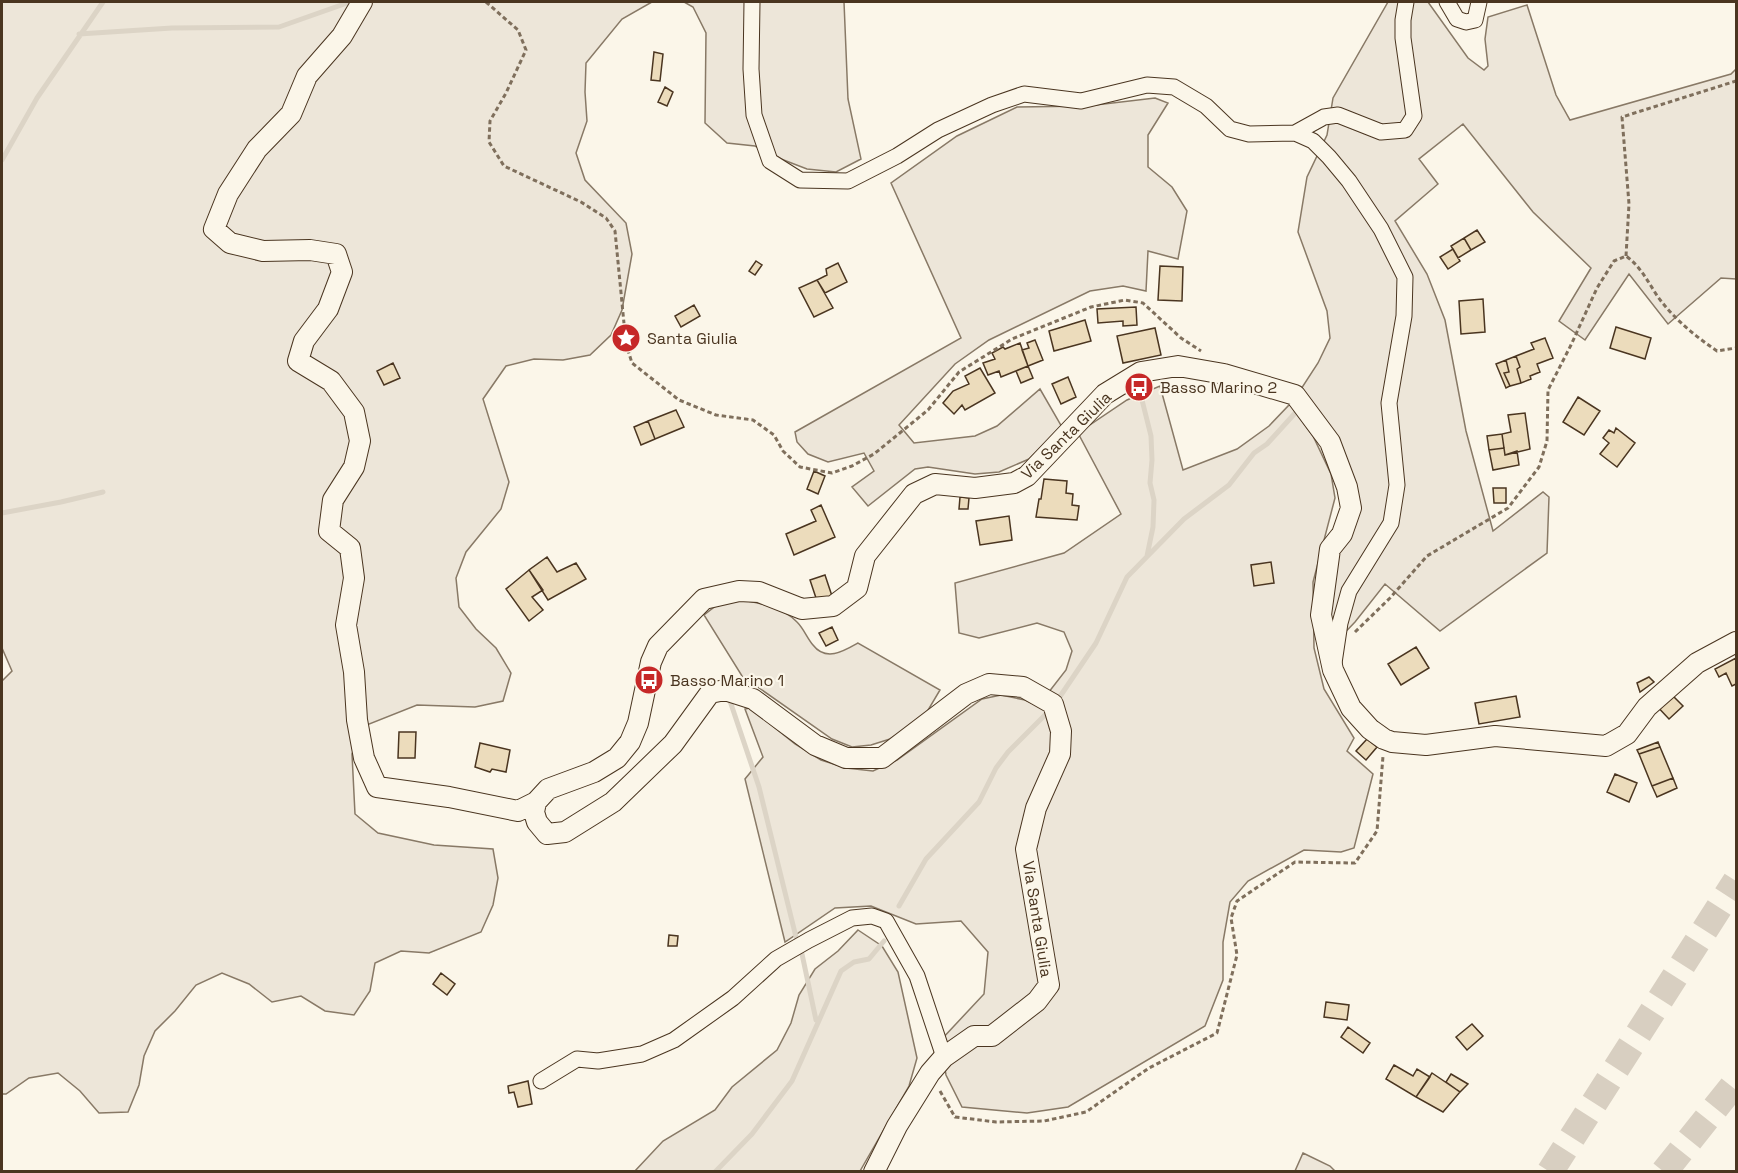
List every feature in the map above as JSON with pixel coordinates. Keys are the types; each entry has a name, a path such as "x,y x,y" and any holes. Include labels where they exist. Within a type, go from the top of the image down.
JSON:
{"street":[{"path":"362,2 342,36 307,76 291,114 257,149 228,194 214,229 230,243 263,251 310,250 336,255 342,272 327,309 304,341 298,361 331,381 354,412 360,441 354,467 333,500 329,531 350,548 354,578 346,625 354,672 357,720 364,758 377,787 449,797 518,811 536,802"},
{"path":"752,2 751,69 754,115 770,161 800,180 848,180 897,156 938,130 992,105 1024,94 1081,101 1147,85 1174,87 1206,106 1230,129 1249,134 1295,133 1313,141 1329,156 1381,229 1405,277 1404,316 1389,403 1397,485 1391,523 1349,591 1340,623 1333,670"},
{"path":"1295,133 1324,117 1338,115 1381,132 1405,130 1414,116 1403,38 1406,2"},
{"path":"1447,2 1457,19 1466,22 1475,20 1479,2"},
{"name":"Via Santa Giulia","path":"874,1172 897,1126 930,1072 944,1057 974,1036 992,1036 1037,1001 1048,985 1026,849 1036,808 1060,754 1061,730 1053,704 1023,687 989,684 966,694 882,758 846,758 815,745 753,699 724,690 710,693 673,744 613,802 565,832 547,834 537,822 534,812 536,802 548,789 594,772 616,758 630,742 638,723 651,662 658,646 704,599 739,591 759,592 802,609 833,606 857,588 865,556 914,494 935,484 975,488 1014,483 1027,476 1105,394 1141,372 1178,366 1224,374 1295,395 1330,442 1347,487 1351,508 1342,534 1330,549 1321,615 1333,670 1351,708 1370,729 1384,739"},
{"path":"1384,739 1392,742 1426,745 1496,736 1606,746 1627,734 1647,707 1697,663 1737,642"},
{"path":"541,1081 577,1059 598,1061 642,1054 674,1040 734,998 776,959 852,918 872,916 886,921 917,976 944,1057"}],"path":[{"path":"486,2 518,30 526,50 506,93 489,121 489,142 504,166 581,202 606,218 615,231 626,344 632,363 679,400 716,415 753,420 774,435 783,451 800,466 832,473 852,466 874,454 928,410 959,372 1012,339 1091,307 1125,300 1143,303 1181,338 1209,356"},
{"path":"1626,256 1629,204 1622,117 1737,81"},
{"path":"1626,256 1637,264 1659,298 1694,336 1717,351 1737,348"},
{"path":"1354,633 1390,598 1426,556 1508,508 1539,468 1547,441 1548,390 1572,345 1597,288 1614,261 1626,256"},
{"path":"930,1072 955,1117 996,1122 1044,1121 1086,1112 1149,1068 1217,1033 1237,955 1231,918 1238,901 1295,862 1355,863 1377,831 1384,739"}],"shaded area":[{"path":"2,2 652,2 622,19 586,63 587,121 576,153 585,180 626,223 632,254 622,310 611,335 590,355 563,360 534,359 506,366 483,399 509,482 501,509 466,552 456,578 459,607 476,629 496,648 511,673 503,701 475,707 417,705 364,726 352,754 355,814 378,833 434,845 493,849 498,878 493,905 481,932 429,953 401,951 375,963 370,991 354,1015 325,1011 301,996 272,1002 249,984 222,973 196,985 155,1031 144,1056 139,1085 128,1112 99,1113 80,1091 58,1073 29,1078 6,1094 2,1094 2,681 12,671 2,648"},
{"path":"684,2 844,2 848,99 861,159 836,172 807,169 755,146 727,143 705,123 706,33 693,7"},
{"path":"1388,2 1428,2 1468,58 1484,70 1488,66 1485,39 1488,17 1527,5 1556,95 1570,120 1731,74 1736,69 1736,279 1721,278 1668,324 1629,274 1585,340 1559,321 1591,268 1533,212 1463,124 1419,159 1438,184 1395,221 1427,274 1445,320 1466,431 1493,531 1543,492 1549,497 1547,553 1440,631 1385,584 1355,622 1332,646 1330,644 1333,553 1355,505 1301,389 1318,363 1330,338 1327,311 1298,232 1307,177 1327,135 1333,98"},
{"path":"1155,98 1168,103 1148,135 1148,167 1172,187 1187,211 1178,259 1148,251 1146,291 1123,286 1090,291 989,340 955,364 899,425 914,443 975,436 997,426 1040,389 1062,427 1029,459 999,472 975,474 928,467 915,469 868,506 852,487 874,471 864,453 828,462 808,454 797,442 795,432 961,338 891,183 957,136 1017,107 1087,106"},
{"path":"1160,386 1183,470 1237,449 1269,426 1290,404 1313,436 1331,474 1335,498 1313,582 1314,648 1324,689 1354,738 1347,751 1373,774 1354,848 1341,852 1304,850 1248,881 1230,902 1223,942 1223,980 1205,1026 1068,1107 1027,1113 962,1107 946,1075 940,1041 984,994 988,952 961,921 916,924 871,906 835,908 785,942 745,779 763,757 745,709 750,708 795,744 821,760 846,768 873,771 897,760 982,699 1001,695 1025,700 1038,706 1066,670 1072,651 1064,632 1037,623 979,638 959,633 955,583 1064,553 1121,514 1078,433 1127,400"},
{"path":"737,600 761,604 785,613 797,622 813,645 824,653 835,653 858,643 940,690 924,717 890,739 871,745 852,747 832,739 742,676 704,615 717,605"},
{"path":"858,930 882,946 898,972 917,1058 909,1086 860,1171 634,1172 663,1141 715,1110 732,1087 777,1050 791,1023 799,995 815,969 838,951"},
{"path":"1303,1153 1330,1166 1335,1171 1295,1171"}],"building":[{"path":"654,52 663,54 660,81 651,80"},
{"path":"665,87 673,92 667,106 658,102"},
{"path":"1477,230 1485,242 1471,250 1464,238"},
{"path":"1464,238 1471,250 1458,258 1451,246"},
{"path":"1453,249 1460,261 1448,269 1440,257"},
{"path":"756,261 762,265 755,275 749,271"},
{"path":"838,263 847,282 825,293 817,280 827,275 826,269"},
{"path":"1160,266 1183,267 1182,301 1158,300"},
{"path":"817,280 833,308 814,317 799,288"},
{"path":"1483,299 1485,332 1461,334 1459,301"},
{"path":"694,305 700,316 681,327 675,316"},
{"path":"1136,307 1137,325 1123,326 1123,321 1098,323 1097,309"},
{"path":"1085,320 1091,341 1054,351 1049,331"},
{"path":"1616,327 1651,338 1645,359 1610,348"},
{"path":"1155,328 1161,355 1123,363 1117,336"},
{"path":"1545,338 1553,358 1537,364 1540,372 1521,383 1517,369 1520,367 1516,356 1534,349 1531,343"},
{"path":"1035,340 1043,360 1028,366 1022,350 1029,348 1027,343"},
{"path":"1020,343 1028,366 1001,377 999,371 988,375 983,363 995,359 992,353 1003,347 1005,349"},
{"path":"1516,356 1520,367 1517,369 1521,383 1510,386 1504,373 1509,372 1506,360"},
{"path":"1506,360 1509,372 1504,373 1510,386 1506,388 1496,364"},
{"path":"393,363 400,378 384,385 377,371"},
{"path":"1028,366 1033,378 1021,383 1016,371"},
{"path":"980,368 995,393 965,410 962,405 954,414 943,403 953,391 969,384 965,376"},
{"path":"1068,377 1076,397 1061,404 1052,384"},
{"path":"1578,397 1600,411 1584,435 1563,422"},
{"path":"676,410 684,427 655,439 648,421"},
{"path":"1525,413 1530,449 1505,455 1502,434 1511,432 1508,415"},
{"path":"648,421 655,439 641,445 634,427"},
{"path":"1616,428 1635,443 1617,467 1600,454 1609,443 1603,438 1609,430 1614,433"},
{"path":"1502,434 1504,448 1489,450 1487,436"},
{"path":"1504,448 1505,455 1517,451 1519,465 1493,470 1489,450"},
{"path":"814,471 825,476 818,494 807,489"},
{"path":"1044,479 1067,481 1066,493 1073,494 1072,505 1079,506 1077,520 1036,517"},
{"path":"1493,488 1506,488 1506,503 1494,503"},
{"path":"960,497 969,498 968,509 959,509"},
{"path":"821,505 835,537 794,555 786,534 816,521 811,510"},
{"path":"1009,516 1012,540 980,545 976,521"},
{"path":"547,557 557,572 576,563 586,579 548,600 529,570"},
{"path":"1271,562 1274,583 1254,586 1251,565"},
{"path":"529,570 543,590 532,597 543,610 529,621 506,589"},
{"path":"825,575 834,602 819,607 810,580"},
{"path":"832,627 838,640 826,646 819,633"},
{"path":"1416,647 1429,668 1401,685 1388,664"},
{"path":"1736,658 1736,684 1732,686 1726,673 1719,677 1715,669"},
{"path":"1649,677 1654,682 1640,692 1637,683"},
{"path":"1667,690 1683,706 1669,719 1654,703"},
{"path":"1516,696 1520,717 1479,724 1475,703"},
{"path":"399,732 416,732 415,758 398,758"},
{"path":"1367,739 1377,747 1366,760 1356,751"},
{"path":"1658,742 1660,747 1639,754 1637,750"},
{"path":"480,743 510,750 506,772 492,769 490,772 475,767"},
{"path":"1660,747 1673,778 1652,786 1639,754"},
{"path":"1615,774 1637,783 1629,802 1607,792"},
{"path":"1673,778 1677,788 1657,797 1652,786"},
{"path":"669,935 678,936 677,946 668,946"},
{"path":"441,973 455,984 447,995 433,984"},
{"path":"1326,1002 1349,1005 1347,1020 1324,1017"},
{"path":"1472,1024 1483,1036 1467,1050 1456,1037"},
{"path":"1348,1027 1370,1043 1363,1053 1341,1037"},
{"path":"1394,1065 1413,1076 1417,1069 1430,1077 1416,1097 1386,1079"},
{"path":"1432,1073 1460,1092 1443,1112 1416,1097"},
{"path":"1451,1074 1468,1084 1460,1092 1446,1082"},
{"path":"528,1081 532,1104 518,1107 514,1092 509,1093 508,1086"}],"waterway":[{"path":"2,160 37,98 103,2"},
{"path":"79,34 172,28 279,27 350,2"},
{"path":"1142,400 1151,436 1150,483 1154,500 1153,527 1147,556"},
{"path":"1059,698 1096,643 1127,577 1184,519 1229,485 1254,453 1267,444 1297,411"},
{"path":"2,513 103,492"},
{"path":"729,698 759,787 796,937"},
{"path":"899,906 926,859 979,802 996,768 1008,752 1049,711"},
{"path":"715,1172 752,1134 792,1081 841,971 854,962 869,959 884,941"},
{"path":"802,954 816,1020"}],"tunnel":[{"path":"1550,1172 1736,881"},
{"path":"1664,1172 1736,1082"}],"place":[{"name":"Santa Giulia","path":"626,338"},
{"name":"Basso Marino 2","path":"1139,387"},
{"name":"Basso Marino 1","path":"649,680"}]}
